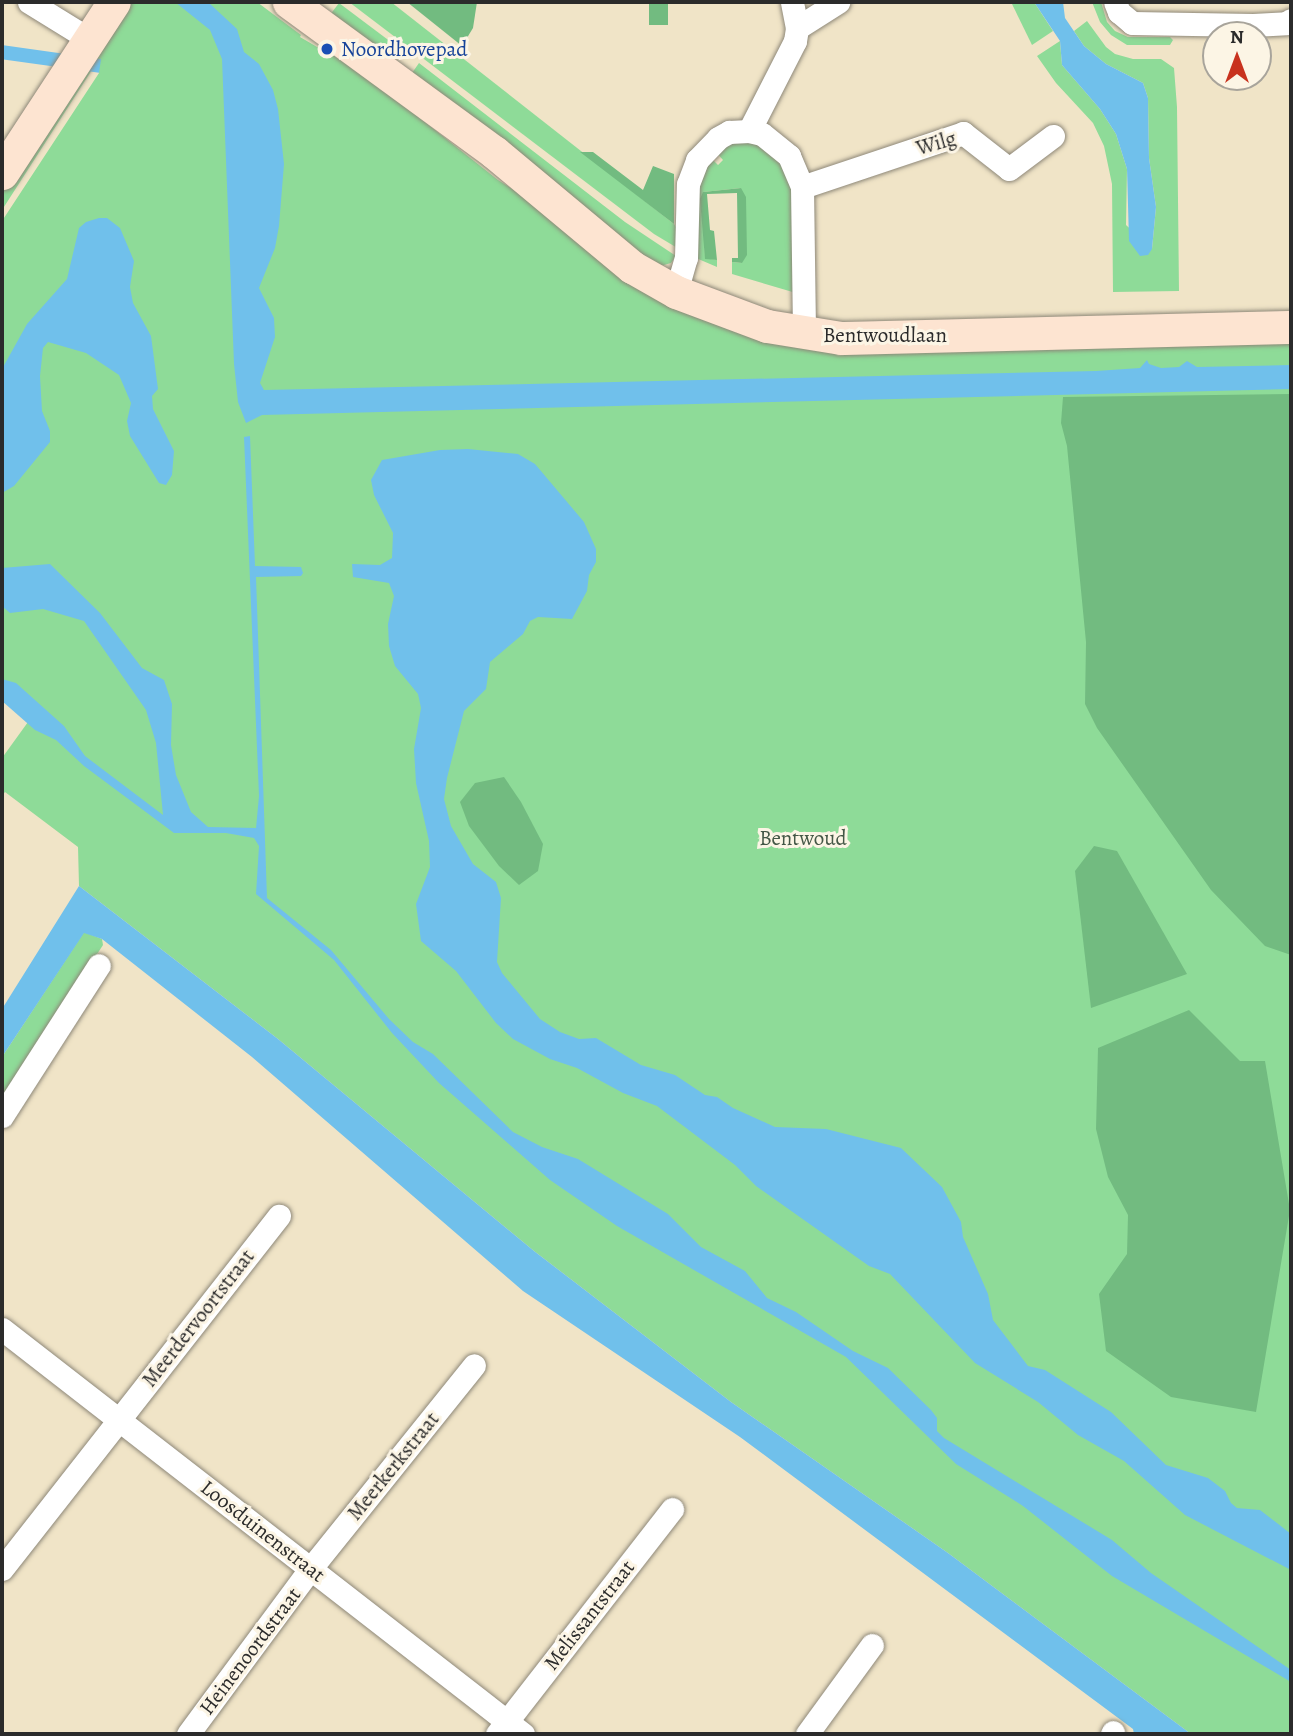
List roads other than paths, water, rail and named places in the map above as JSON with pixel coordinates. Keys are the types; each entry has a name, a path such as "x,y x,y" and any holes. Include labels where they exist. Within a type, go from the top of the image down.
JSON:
{"main road":[{"path":"2,173 114,2"},
{"name":"Bentwoudlaan","path":"289,2 494,152 632,267 676,292 756,322 804,334 841,338 1291,327"}],"street":[{"path":"29,2 89,39"},
{"path":"749,131 795,41 797,29 792,2"},
{"path":"797,29 838,2"},
{"path":"1115,2 1119,12 1132,23 1241,25 1286,23 1291,20"},
{"path":"676,292 686,258 687,194 692,170 703,152 729,132 749,131 762,134 780,146 797,171 802,187 804,334"},
{"name":"Wilg","path":"802,187 963,133 1009,169 1053,136"},
{"path":"2,1116 99,965"},
{"name":"Meerdervoortstraat","path":"2,1569 279,1216"},
{"name":"Loosduinenstraat","path":"2,1329 311,1568 509,1730"},
{"name":"Meerkerkstraat","path":"311,1568 474,1365"},
{"name":"Melissantstraat","path":"509,1730 672,1509"},
{"name":"Heinenoordstraat","path":"188,1734 311,1568"},
{"path":"807,1734 872,1645"}],"water":[{"path":"175,2 208,2 237,29 244,52 259,64 273,90 278,109 284,164 279,226 275,248 259,288 274,318 275,337 260,383 264,390 1096,371 1140,368 1147,360 1149,364 1161,368 1179,367 1187,361 1197,367 1291,365 1291,389 262,415 246,423 238,402 234,364 222,59 210,30"},
{"path":"1034,2 1063,2 1065,18 1084,46 1106,64 1143,83 1148,98 1149,158 1156,207 1152,249 1148,255 1140,256 1129,241 1127,169 1116,134 1100,109 1062,65 1060,41"},
{"path":"2,45 101,59 99,73 2,59"},
{"path":"107,218 120,228 134,261 130,287 133,303 151,336 158,389 152,396 153,409 174,451 172,475 166,485 159,483 130,436 127,421 131,403 119,375 86,353 48,342 43,348 40,376 42,411 50,431 50,442 14,486 2,493 2,369 27,324 67,279 79,228 86,222"},
{"path":"250,436 255,566 301,567 303,573 301,576 256,577 267,898 331,950 389,1019 413,1042 433,1054 513,1132 542,1147 578,1159 668,1214 701,1247 745,1271 767,1298 796,1312 853,1351 888,1368 931,1410 937,1418 937,1431 944,1438 1112,1540 1151,1573 1291,1670 1291,1682 1112,1576 1023,1506 956,1464 846,1357 617,1226 550,1180 439,1083 392,1033 334,960 256,894 259,846 254,838 226,833 174,833 84,766 56,740 35,730 2,701 2,679 16,683 64,726 85,756 163,815 156,743 146,710 84,621 43,609 10,613 2,606 2,568 50,564 100,613 142,668 164,680 172,704 171,745 176,775 191,812 208,827 256,828 259,796 244,437"},
{"path":"468,449 518,454 535,464 584,522 596,549 596,562 589,575 587,591 572,619 538,617 530,621 523,634 490,662 486,689 464,711 447,778 444,799 451,826 473,864 496,882 501,898 497,962 502,973 540,1019 560,1032 579,1039 596,1038 641,1065 675,1075 705,1095 717,1097 733,1108 775,1127 826,1129 901,1148 942,1187 961,1222 963,1237 988,1294 993,1320 1028,1366 1045,1370 1111,1412 1166,1465 1208,1478 1225,1491 1237,1508 1260,1510 1277,1523 1291,1534 1291,1570 1185,1515 1124,1461 1078,1435 1038,1402 975,1363 890,1274 869,1266 756,1186 735,1165 657,1106 623,1093 577,1068 550,1059 513,1039 496,1023 456,971 421,941 416,904 430,867 429,841 416,783 414,749 421,708 418,694 395,666 389,646 388,624 394,596 389,583 353,577 352,564 380,565 392,558 393,533 374,495 371,480 382,460 440,450"},
{"path":"79,886 278,1039 534,1251 731,1402 948,1553 1191,1734 1134,1734 1133,1729 740,1437 523,1291 252,1057 102,939 84,933 2,1057 2,1009"}],"place":[{"name":"Noordhovepad","path":"327,49"}],"park label":[{"name":"Bentwoud","path":"803,838"}]}
